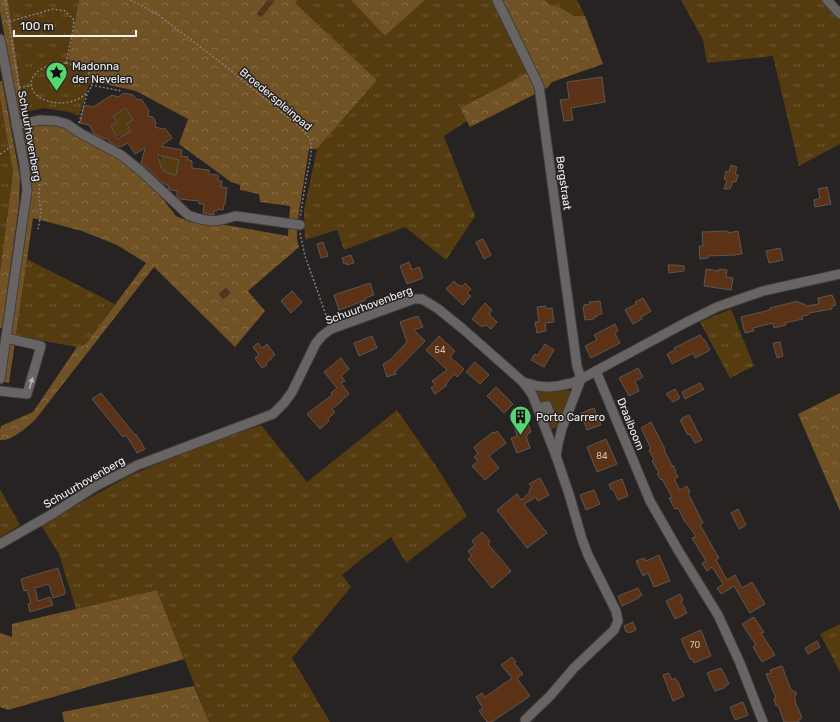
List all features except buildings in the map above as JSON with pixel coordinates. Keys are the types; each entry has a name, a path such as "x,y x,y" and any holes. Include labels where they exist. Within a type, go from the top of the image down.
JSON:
{"street":[{"name":"Bergstraat","path":"497,0 539,86 577,366 581,379"},
{"path":"826,0 840,14"},
{"name":"Schuurhovenberg","path":"0,39 24,164 27,190 0,380"},
{"path":"17,129 40,120 56,121 68,124 80,133 121,155 188,215 196,218 220,220 236,216 300,225"},
{"path":"522,382 538,386 558,386 572,383 717,307 763,291 840,274"},
{"name":"Schuurhovenberg","path":"0,544 54,513 96,486 138,465 273,414 292,392 316,343 322,336 331,329 414,299 422,299 437,308 463,329 522,382"},
{"path":"0,391 27,394 41,346 6,338"},
{"name":"Draaiboom","path":"596,371 650,501 718,615 740,663 763,722"},
{"path":"556,456 562,428 581,379"},
{"path":"522,382 532,394 538,408 569,494 582,539 616,611 618,621 614,630 574,668 550,696 524,720"},
{"path":"538,408 546,406 551,418"}],"path":[{"path":"5,0 19,88"},
{"name":"Broederspleinpad","path":"130,0 163,18 224,65 302,129 310,139 312,146 300,214 300,232 305,256 331,329"},
{"path":"9,23 11,21 53,9 65,11 74,20 66,63"},
{"path":"77,130 91,85 92,80 90,75 77,65 66,63 48,66 40,70 34,75 31,81 33,90 37,96 52,102 64,103 73,101 87,94"},
{"path":"91,85 122,91"},
{"path":"11,98 19,88 32,86"},
{"path":"17,129 29,138 34,150 40,178 39,197 41,213 38,230"}],"green space":[{"path":"0,0 8,0 25,116 19,118 0,11"},
{"path":"8,0 79,0 68,59 84,68 90,73 96,82 89,84 79,116 69,112 44,108 25,112"},
{"path":"79,0 298,0 295,3 377,80 317,149 309,149 297,224 297,240 299,247 248,291 265,311 235,347 154,267 35,420 9,439 0,440 1,426 33,412 77,347 85,345 146,263 117,245 82,231 33,218 9,383 3,381 30,194 22,129 38,125 61,126 107,150 127,164 159,194 176,216 190,222 226,225 288,236 290,206 260,202 259,194 240,190 240,185 231,182 179,144 188,119 136,91 96,82 90,73 84,68 68,59"},
{"path":"298,0 351,0 385,36 425,0 492,0 527,73 460,108 467,121 444,136 475,216 446,260 405,227 344,250 337,230 305,240 304,210 317,149 377,80 295,3"},
{"path":"351,0 425,0 385,36"},
{"path":"492,0 545,0 549,4 563,9 574,16 585,16 603,64 552,82 547,88 470,127 460,108 527,73"},
{"path":"545,0 577,0 585,16 574,16 563,9 549,4"},
{"path":"681,0 822,0 840,19 840,144 799,166 773,56 707,63 703,40"},
{"path":"0,81 2,81 20,177 19,204 2,328 0,328 0,272 13,172 0,98"},
{"path":"0,98 13,172 0,272"},
{"path":"123,109 127,110 133,120 127,124 131,131 121,137 117,136 111,126 117,122 113,116"},
{"path":"161,156 179,160 177,171 181,178 169,176 163,170 160,162"},
{"path":"27,259 115,304 85,345 77,347 16,336"},
{"path":"731,309 754,366 730,378 700,322"},
{"path":"528,386 566,388 571,393 558,427 550,429"},
{"path":"840,393 840,511 798,414"},
{"path":"397,410 438,469 467,516 406,563 391,537 342,575 351,587 292,658 330,722 209,722 157,590 76,609 59,554 41,525 129,476 195,448 261,425 307,482"},
{"path":"0,489 20,525 0,538"},
{"path":"157,590 184,659 8,710 0,707 0,633 12,637 12,624"},
{"path":"840,624 840,672 820,634"},
{"path":"194,686 209,722 64,722 62,712"}],"place":[{"name":"Madonna der Nevelen","path":"56,92"},
{"name":"Porto Carrero","path":"520,436"}]}
